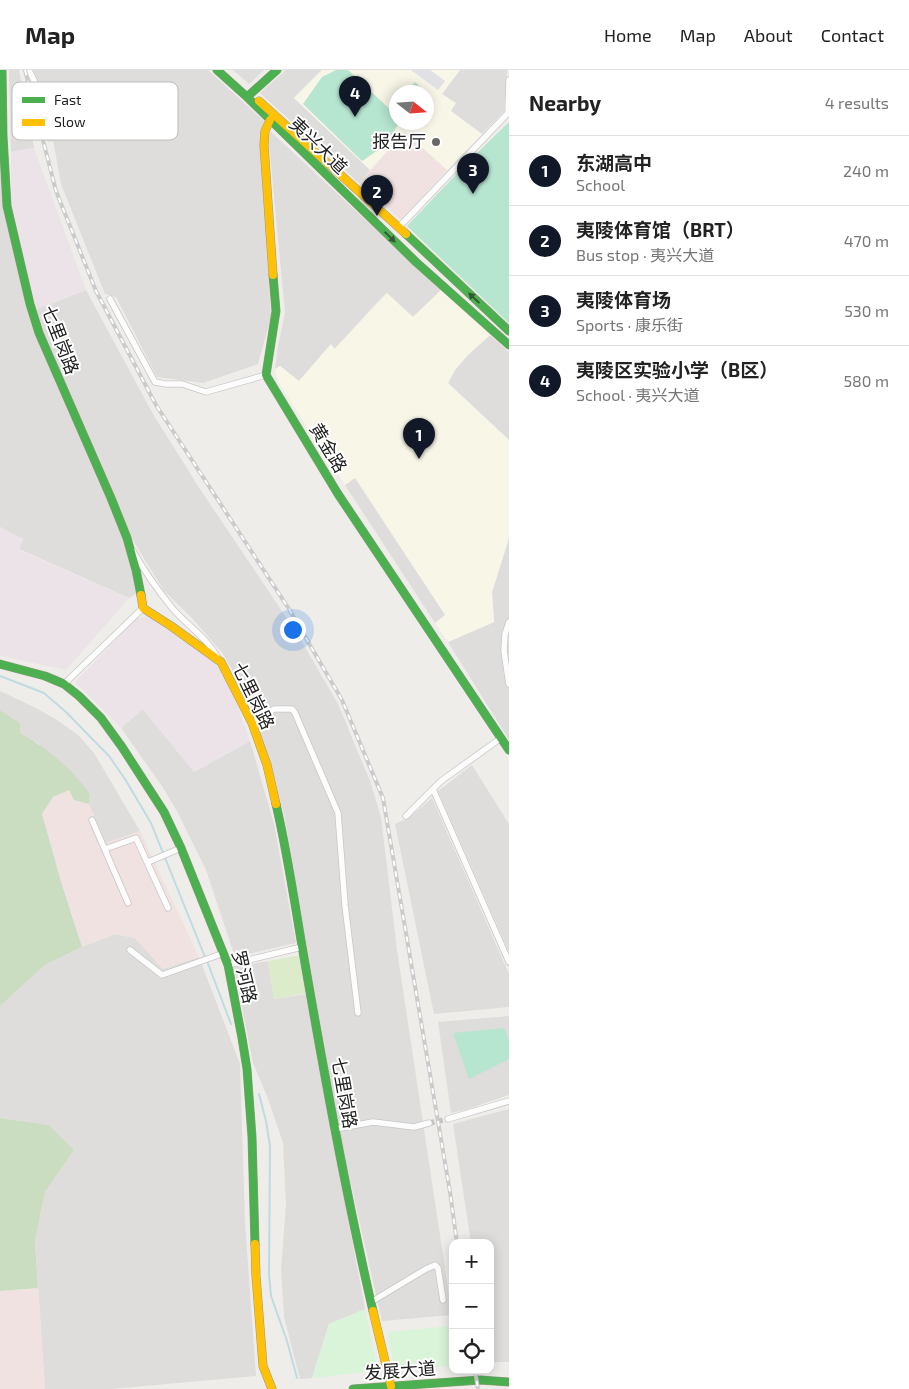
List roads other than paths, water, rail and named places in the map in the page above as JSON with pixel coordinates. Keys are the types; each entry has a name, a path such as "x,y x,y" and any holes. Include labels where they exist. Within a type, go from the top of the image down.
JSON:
{"main road":[{"name":"七里岗路","path":"2,70 6,206 30,304 39,333 111,498 126,538 136,570 143,608 221,662 252,723 267,765 282,829 356,1239 391,1386"},
{"name":"夷兴大道","path":"217,70 249,95 399,227 509,331"},
{"name":"夷兴大道","path":"224,70 270,120 392,239 509,345"},
{"path":"249,95 277,70"},
{"path":"266,375 276,311 264,145 265,131 270,120"},
{"name":"黄金路","path":"266,375 338,494 509,750"},
{"name":"罗河路","path":"0,664 45,676 64,684 101,718 164,812 224,952 247,1070 252,1136 256,1276 262,1357 263,1366 272,1389"},
{"name":"发展大道","path":"353,1389 480,1380 507,1381"}],"street":[{"path":"29,70 35,82"},
{"path":"399,227 508,114 509,80"},
{"path":"110,300 155,382 182,384 206,392 266,375"},
{"path":"126,538 139,561 174,610 211,646 221,662"},
{"path":"64,684 143,608"},
{"path":"509,622 505,634 504,652 509,684"},
{"path":"252,723 274,709 292,709 296,713 338,813 345,905 358,1013"},
{"path":"406,816 442,781 501,738"},
{"path":"433,789 509,962"},
{"path":"92,820 128,903"},
{"path":"105,848 136,838 168,908"},
{"path":"148,862 181,848"},
{"path":"228,965 302,947"},
{"path":"130,950 162,975 224,952"},
{"path":"448,1119 509,1101"},
{"path":"335,1129 373,1122 414,1127 429,1123"},
{"path":"371,1302 435,1265 438,1268 443,1300"}],"waterway":[{"path":"0,676 44,693 66,712 109,756 151,823 205,957"},
{"path":"207,961 231,1024"},
{"path":"259,1094 270,1146 269,1274 271,1296 287,1341 297,1378"}],"tunnel":[{"path":"429,1123 448,1119"}],"railway":[{"path":"25,70 28,82"},
{"path":"43,140 56,191 96,291 156,405 289,609 342,700 383,798 456,1239"},
{"path":"476,1374 478,1389"}],"place":[{"name":"夷陵区实验小学（B区）","path":"355,117"},
{"name":"报告厅","path":"436,142"},
{"name":"夷陵体育场","path":"473,194"},
{"name":"夷陵体育馆（BRT）","path":"377,216"},
{"name":"东湖高中","path":"419,459"}]}
